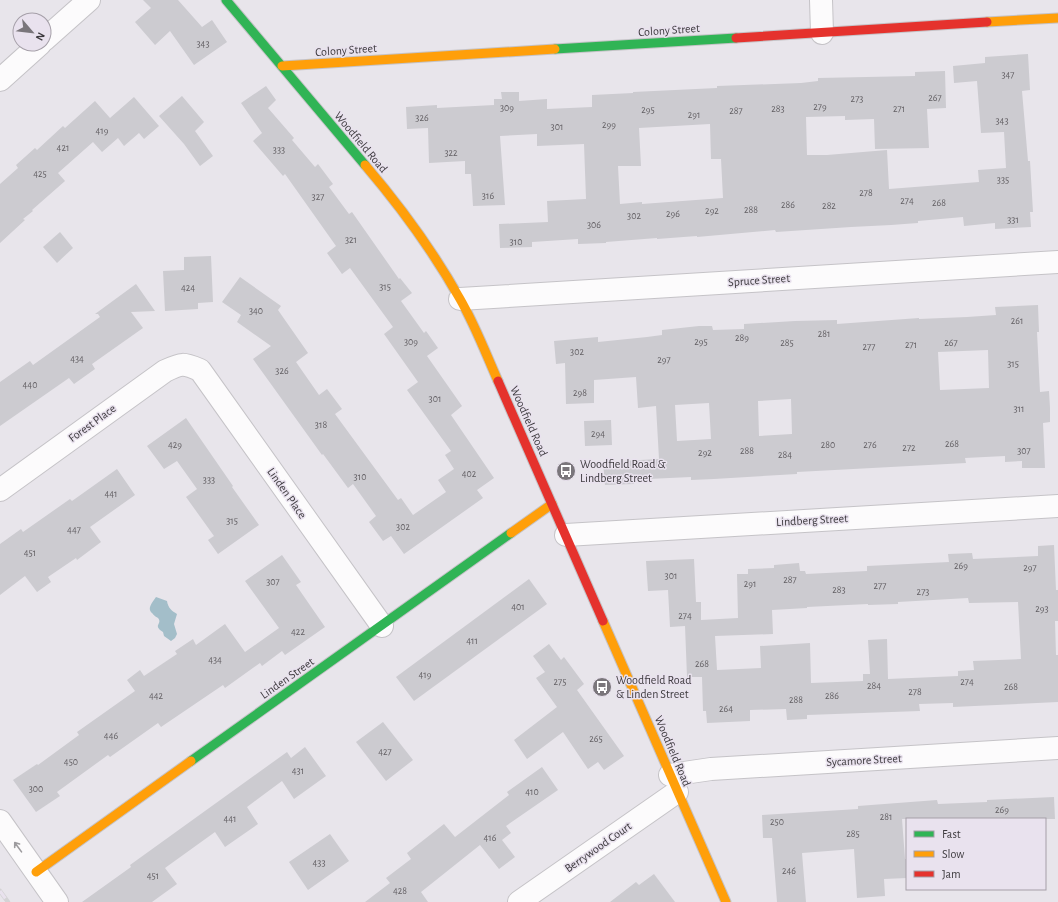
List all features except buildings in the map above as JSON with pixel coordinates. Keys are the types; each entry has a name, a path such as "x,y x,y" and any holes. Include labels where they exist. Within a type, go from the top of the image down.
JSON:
{"street":[{"path":"52,33 89,0"},
{"name":"Woodfield Road","path":"226,0 382,185 428,247 460,299 476,331 566,535 726,902"},
{"path":"820,0 822,33"},
{"name":"Colony Street","path":"282,66 1058,18"},
{"path":"0,80 31,52"},
{"name":"Spruce Street","path":"460,299 1058,262"},
{"name":"Forest Place","path":"0,490 165,371 180,364 188,365"},
{"name":"Linden Place","path":"188,365 200,370 382,626"},
{"name":"Linden Street","path":"36,872 552,504"},
{"name":"Lindberg Street","path":"566,535 1058,506"},
{"name":"Sycamore Street","path":"674,783 711,769 1058,748"},
{"name":"Berrywood Court","path":"519,902 674,783"},
{"path":"0,821 57,902"}],"water":[{"path":"156,597 167,601 170,609 177,614 174,624 177,634 171,641 164,636 163,632 158,628 159,620 150,610 150,606"}],"railway":[{"path":"0,891 8,902"}],"traffic: fast":[{"path":"226,0 365,165"},
{"path":"555,49 736,38"},
{"path":"191,761 511,533"}],"traffic: slow":[{"path":"987,22 1058,18"},
{"path":"282,66 555,49"},
{"path":"365,165 416,229 450,281 471,319 498,381"},
{"path":"511,533 552,504"},
{"path":"603,621 726,902"},
{"path":"36,872 191,761"}],"traffic: jam":[{"path":"736,38 987,22"},
{"path":"498,381 603,621"}],"place":[{"name":"Woodfield Road & Lindberg Street","path":"566,471"},
{"name":"Woodfield Road & Linden Street","path":"602,687"}]}
